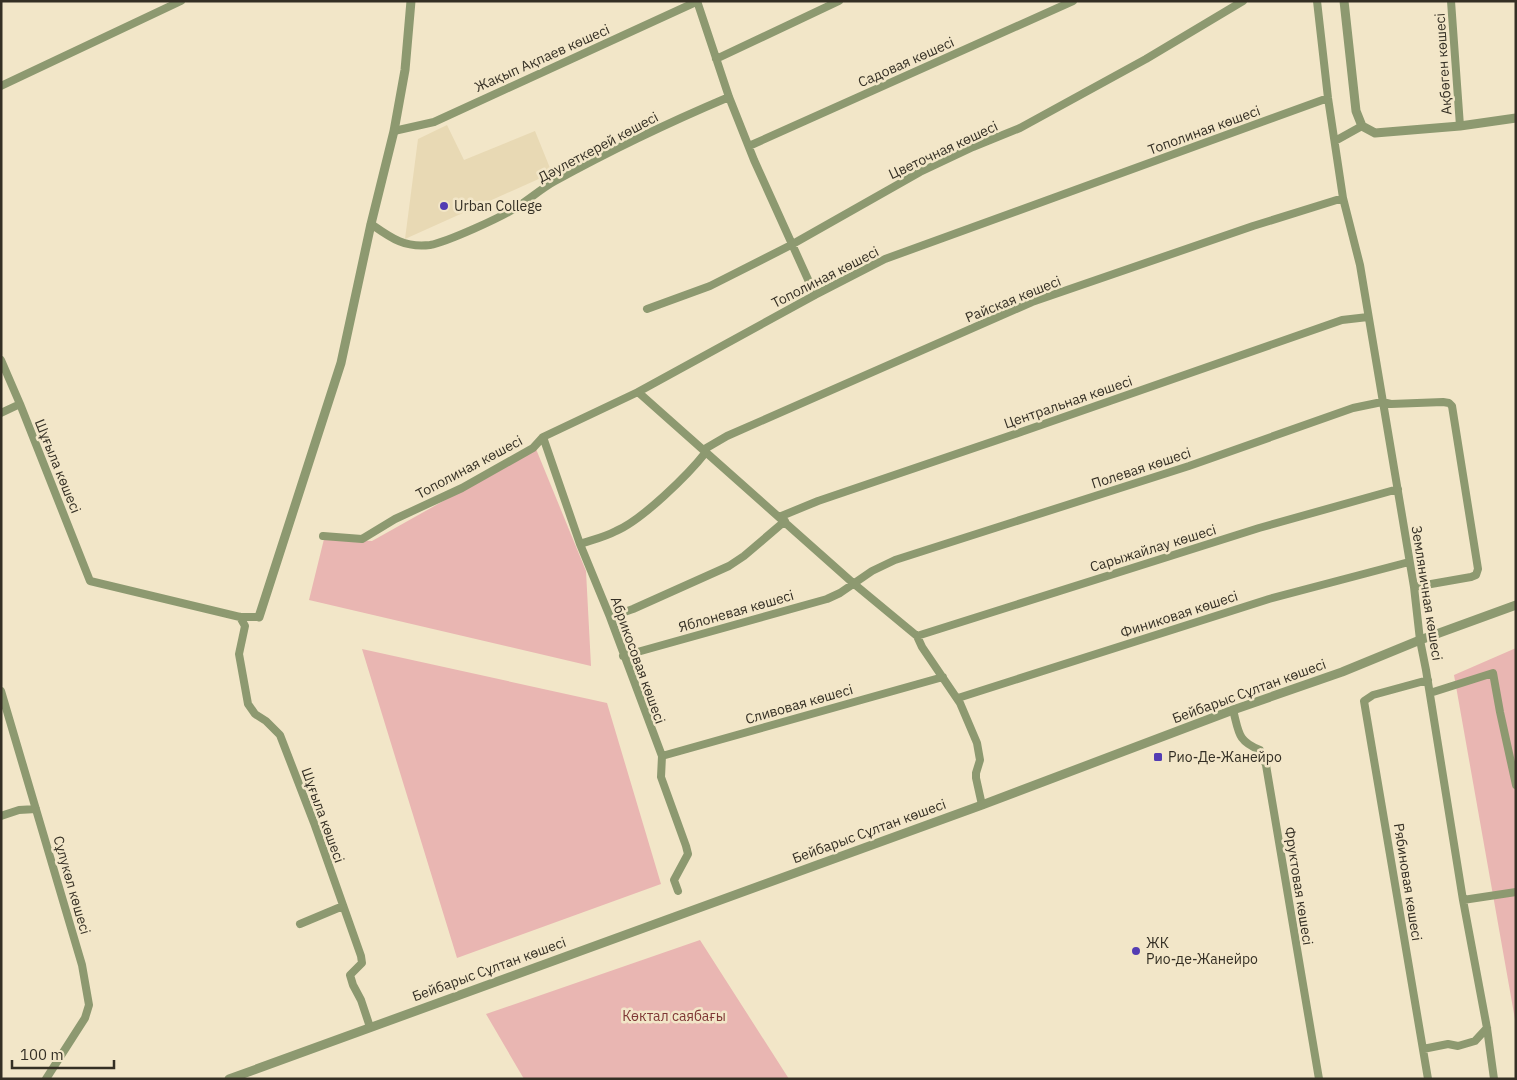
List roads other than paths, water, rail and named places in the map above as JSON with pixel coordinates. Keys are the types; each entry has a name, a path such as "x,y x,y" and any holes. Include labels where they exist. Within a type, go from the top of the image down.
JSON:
{"street":[{"path":"1,86 181,1"},
{"path":"240,617 259,617 341,363 371,224 394,131 405,70 411,1"},
{"path":"697,1 716,59 749,146 791,245 815,295"},
{"name":"Жақып Ақпаев көшесі","path":"394,131 434,122 697,1"},
{"path":"716,59 839,1"},
{"name":"Садовая көшесі","path":"749,146 1073,1"},
{"name":"Цветочная көшесі","path":"647,309 710,286 791,245 920,172 973,147 1020,128 1146,59 1243,1"},
{"name":"Земляничная көшесі","path":"1317,1 1328,98 1343,198 1360,265 1414,587 1420,640 1463,900 1487,1028 1494,1079"},
{"path":"1344,1 1356,111 1362,126 1375,133 1460,126 1516,118"},
{"name":"Ақбөген көшесі","path":"1451,1 1460,126"},
{"name":"Дәулеткерей көшесі","path":"371,224 394,240 411,246 431,245 516,208 552,182 681,118 730,97"},
{"name":"Тополиная көшесі","path":"323,536 362,539 395,519 462,488 533,448 543,437 638,392 885,259 1328,98"},
{"path":"1335,142 1362,126"},
{"name":"Райская көшесі","path":"580,544 617,531 630,523 696,464 704,451 727,436 1032,302 1253,226 1343,198"},
{"name":"Центральная көшесі","path":"610,618 729,566 744,556 782,519 818,501 1342,320 1368,317"},
{"name":"Шұғыла көшесі","path":"1,360 90,581 240,617 245,626 239,654 248,704 256,714 280,735 314,823 362,963 350,975 370,1027"},
{"path":"638,392 853,584 918,636 922,646 958,698 978,742 980,760 976,778 982,805"},
{"name":"Полевая көшесі","path":"853,584 872,571 895,560 1189,466 1353,408 1382,402 1391,404 1449,403 1452,406 1478,569 1476,575 1471,578 1414,587"},
{"path":"1,413 20,404"},
{"name":"Абрикосовая көшесі","path":"543,437 580,544 662,756 661,777 688,854 674,880 678,891"},
{"name":"Сарыжайлау көшесі","path":"918,636 1259,528 1398,489"},
{"name":"Финиковая көшесі","path":"958,698 1269,599 1409,562"},
{"name":"Яблоневая көшесі","path":"623,656 827,599 853,584"},
{"name":"Бейбарыс Сұлтан көшесі","path":"230,1079 982,805 1233,710 1342,672 1420,640 1516,605"},
{"path":"1430,692 1493,673 1512,758 1516,785"},
{"name":"Сливовая көшесі","path":"662,756 943,677"},
{"name":"Рябиновая көшесі","path":"1428,680 1373,695 1364,701 1428,1079"},
{"name":"Сұлукөл көшесі","path":"1,691 82,965 89,1005 84,1018 46,1079"},
{"name":"Фруктовая көшесі","path":"1233,710 1241,739 1247,745 1260,750 1266,765 1319,1079"},
{"path":"1,816 20,810 36,809"},
{"path":"1463,900 1516,892"},
{"path":"300,924 343,906"},
{"path":"1423,1050 1448,1044 1458,1046 1474,1041 1487,1028"}],"place":[{"name":"Urban College","path":"444,206"},
{"name":"Рио-Де-Жанейро","path":"1158,757"},
{"name":"ЖК Рио-де-Жанейро","path":"1136,951"}],"park label":[{"name":"Көктал саябағы","path":"674,1016"}]}
